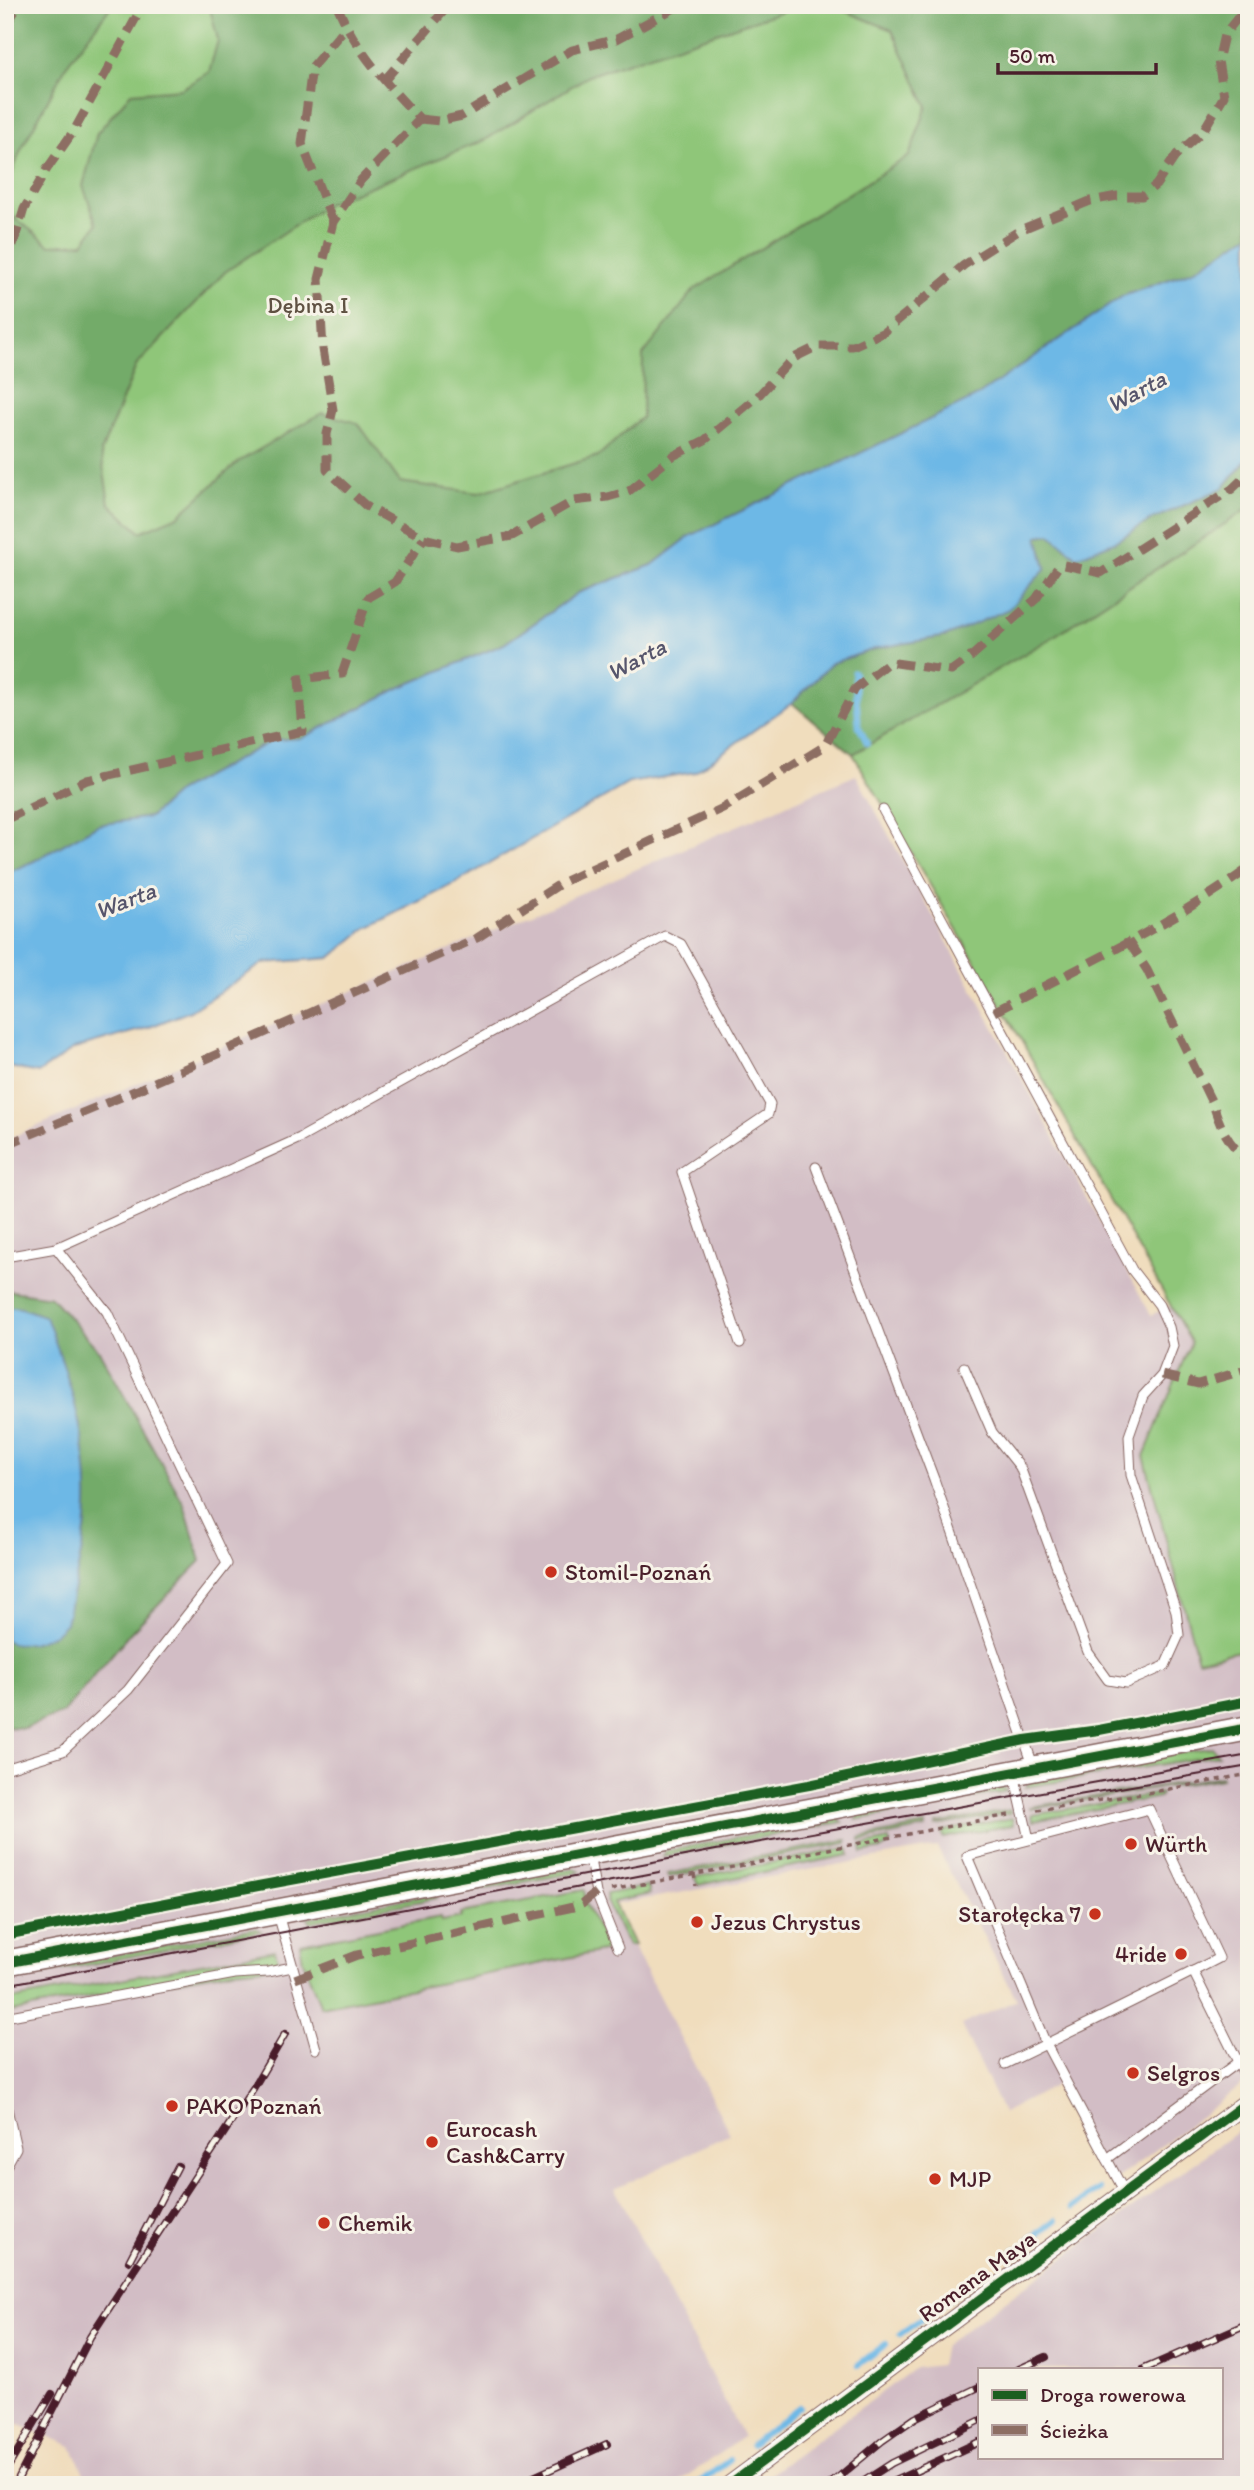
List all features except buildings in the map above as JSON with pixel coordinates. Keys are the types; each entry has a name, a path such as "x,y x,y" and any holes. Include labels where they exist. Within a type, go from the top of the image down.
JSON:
{"street":[{"path":"5,1964 1249,1728"},
{"name":"Romana Maya","path":"730,2485 1249,2101"}],"lane":[{"path":"883,810 1132,1270 1158,1306 1169,1327 1173,1346 1162,1375 1143,1396 1129,1436 1131,1475 1176,1611 1179,1635 1165,1666 1126,1683 1108,1680 1088,1652 1020,1468 992,1432 964,1367"},
{"path":"5,1256 55,1248 300,1138 665,936 681,944 770,1104 768,1114 682,1172 740,1343"},
{"path":"816,1167 934,1479 1024,1772 1023,1813 1029,1839"},
{"path":"5,1769 63,1751 128,1690 227,1564 107,1312 55,1248"},
{"path":"1005,2064 1045,2044 1219,1958 1149,1809 967,1856 1045,2044 1125,2193"},
{"path":"589,1852 596,1893 618,1948"},
{"path":"278,1912 316,2049"},
{"path":"5,2017 235,1974 292,1967"},
{"path":"1193,1971 1238,2062 1246,2071 1249,2084"},
{"path":"1107,2159 1238,2062"},
{"path":"5,2100 16,2148 5,2168"}],"path":[{"path":"596,1893 1023,1813 1217,1782 1228,1777 1249,1774"},
{"path":"694,1874 696,1886"}],"shaded area":[{"path":"856,775 1151,1315 1249,1271 1249,2080 1110,2184 1058,2084 1003,2113 961,2025 1017,2000 937,1847 612,1905 730,2134 615,2189 743,2437 674,2485 89,2485 72,2446 7,2420 5,2422 5,1140"},
{"path":"1249,2123 1249,2485 762,2485 762,2480 915,2368 940,2365 944,2345"}],"green space":[{"name":"Dębina I","path":"5,5 1249,5 1249,146 5,773"},
{"path":"5,5 112,5 66,66 21,150 5,193"},
{"name":"Dębina I","path":"209,5 801,5 590,75 485,140 327,204 225,272 136,366 101,452 109,503 140,532 178,516 238,462 322,413 358,423 400,482 478,493 598,456 642,417 643,355 694,290 909,156 927,106 892,30 830,5 1249,5 1249,235 1192,271 1123,296 974,398 690,536 652,565 578,593 504,644 399,688 302,738 273,740 179,791 150,817 98,825 5,874 5,198 14,217 50,245 83,243 97,224 83,186 97,133 131,93 181,89 209,72 218,40"},
{"path":"1249,457 1249,508 1048,640 853,754 792,703 832,663 878,648 947,636 1038,536 1050,534 1114,542 1153,519 1223,488"},
{"path":"1249,508 1249,1649 1198,1660 1144,1456 1191,1342 1012,1024 853,754 1048,640"},
{"path":"5,1290 51,1297 100,1352 184,1504 201,1561 130,1633 63,1713 25,1728 5,1727"},
{"path":"1212,1747 1218,1755 1026,1787 1030,1781"},
{"path":"1221,1776 1222,1778 1031,1809 1030,1807"},
{"path":"1002,1787 1007,1791 932,1806 936,1799"},
{"path":"1161,1793 1160,1797 1033,1821 1032,1815"},
{"path":"915,1804 921,1808 856,1820 859,1814"},
{"path":"1010,1810 1011,1813 936,1826 936,1824"},
{"path":"838,1818 843,1822 663,1856 666,1851"},
{"path":"1012,1818 1013,1825 943,1838 942,1831"},
{"path":"925,1825 925,1828 860,1841 860,1838"},
{"path":"847,1840 847,1843 668,1877 667,1874"},
{"path":"889,1840 890,1844 882,1849 862,1853 861,1846"},
{"path":"848,1848 850,1855 698,1885 696,1877"},
{"path":"575,1868 580,1872 457,1894 460,1889"},
{"path":"648,1886 650,1894 613,1902 634,1945 628,1946 607,1903 606,1894"},
{"path":"584,1890 586,1904 608,1950 321,2007 303,1961 300,1944 441,1917 442,1921 462,1917 461,1913"},
{"path":"432,1894 437,1898 311,1922 308,1918"},
{"path":"256,1928 261,1931 5,1981 5,1976"},
{"path":"275,1950 279,1963 269,1967 232,1970 5,2013 5,2001"}],"water":[{"name":"Warta","path":"1249,235 1249,457 1223,488 1153,519 1114,542 1077,557 1050,534 1038,536 1046,568 1009,609 947,636 878,648 832,663 792,703 695,772 629,783 452,885 366,928 330,958 264,963 190,1011 147,1028 74,1049 38,1073 5,1066 5,874 98,825 150,817 179,791 273,740 302,738 399,688 504,644 578,593 652,565 690,536 974,398 1123,296 1192,271"},
{"path":"5,1306 22,1308 46,1317 65,1370 80,1425 87,1481 84,1538 66,1623 46,1638 20,1644 5,1640"}],"waterway":[{"path":"854,672 859,727 867,743"},
{"path":"1072,2208 1099,2189"},
{"path":"1027,2242 1056,2220"},
{"path":"1012,2252 1016,2249"},
{"path":"938,2307 973,2281"},
{"path":"900,2334 927,2315"},
{"path":"858,2365 886,2344"},
{"path":"752,2444 799,2407"},
{"path":"696,2485 730,2460"}],"tram line":[{"path":"5,1985 716,1850 1249,1755"},
{"path":"1055,1799 1249,1766"},
{"path":"559,1891 659,1872"}],"railway":[{"path":"15,2485 90,2337 254,2087 285,2034"},
{"path":"129,2261 178,2166"},
{"path":"1146,2368 1249,2323"},
{"path":"1021,2368 1046,2357"},
{"path":"829,2485 882,2441 915,2418 978,2387"},
{"path":"5,2472 52,2394"},
{"path":"858,2485 892,2463 978,2421"},
{"path":"886,2485 978,2442"},
{"path":"516,2485 607,2444"}],"marked path":[{"path":"5,26 19,5"},
{"path":"5,271 24,209 47,169 75,129 143,5"},
{"path":"337,5 362,52 420,119 361,180 333,222 319,279 323,349 333,410 327,434 327,470 366,506 424,538 457,546 512,536 574,501 608,497 629,491 673,456 705,440 758,396 792,359 818,346 853,346 884,332 964,265 1020,230 1090,201 1117,196 1142,196 1156,185 1177,154 1203,131 1224,96 1218,61 1224,35 1249,8"},
{"path":"383,82 449,5"},
{"path":"420,119 439,121 462,116 572,50 617,39 680,5"},
{"path":"333,222 302,144 312,67 346,27"},
{"path":"5,1145 121,1097 477,938 563,882 723,808 825,746 855,689 889,662 951,671 1036,599 1060,564 1101,573 1232,489 1249,473"},
{"path":"5,820 87,780 303,731 299,679 342,674 368,598 395,582 424,538"},
{"path":"994,1012 1156,927 1249,868"},
{"path":"1128,941 1147,970 1223,1130 1236,1149 1249,1160"},
{"path":"1162,1375 1198,1384 1249,1369"},
{"path":"295,1979 357,1955 573,1907 582,1904 596,1893"}],"cycle path":[{"path":"5,1935 809,1785 1025,1740 1099,1730 1249,1701"},
{"path":"5,1963 1249,1728"},
{"path":"730,2485 1249,2101"}],"place":[{"name":"Stomil-Poznań","path":"551,1572"},
{"name":"Würth","path":"1131,1844"},
{"name":"Starołęcka 7","path":"1095,1914"},
{"name":"Jezus Chrystus","path":"697,1922"},
{"name":"4ride","path":"1181,1954"},
{"name":"Selgros","path":"1133,2073"},
{"name":"PAKO Poznań","path":"172,2106"},
{"name":"Eurocash Cash&Carry","path":"432,2142"},
{"name":"MJP","path":"935,2179"},
{"name":"Chemik","path":"324,2223"}]}
